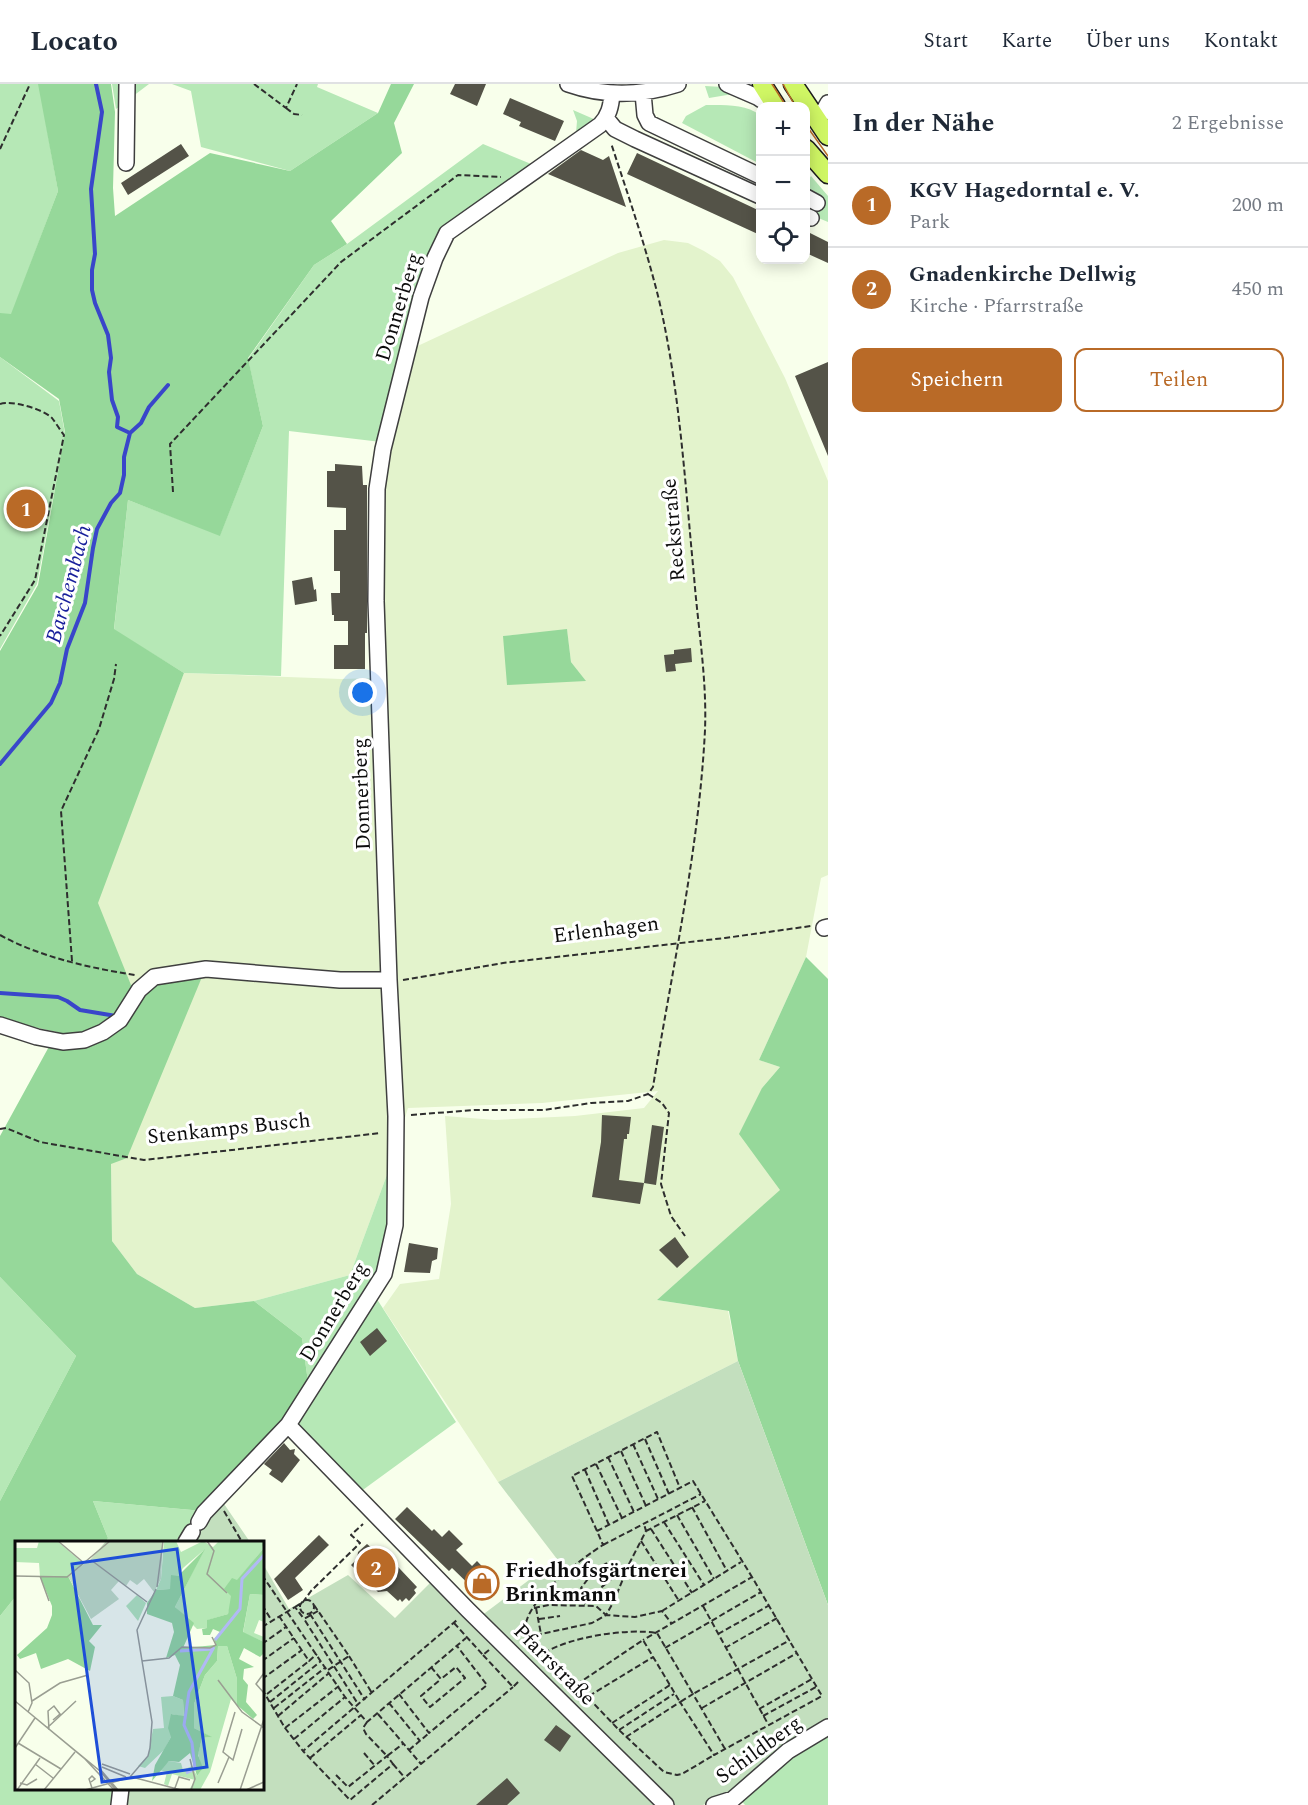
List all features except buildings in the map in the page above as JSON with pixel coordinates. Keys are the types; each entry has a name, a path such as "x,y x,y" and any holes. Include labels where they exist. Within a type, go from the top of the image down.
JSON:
{"main road":[{"path":"762,84 773,102"},
{"path":"793,84 828,136"},
{"path":"810,153 828,174"}],"street":[{"path":"126,163 127,84"},
{"path":"573,85 612,94 643,93 658,87 678,84"},
{"path":"727,84 765,102"},
{"path":"643,93 645,115 649,123 756,174"},
{"path":"612,94 605,119 615,129 756,194"},
{"path":"818,121 828,103"},
{"name":"Donnerberg","path":"192,1532 204,1513 288,1425 384,1275 395,1225 396,1124 388,980 376,601 379,471 399,380 421,297 447,233 605,119"},
{"path":"0,1025 37,1037 63,1042 84,1040 104,1032 120,1020 140,990 153,977 206,969 340,980 388,980"},
{"name":"Pfarrstraße","path":"288,1425 468,1610 666,1805"},
{"name":"Schildberg","path":"714,1805 735,1802 788,1751 828,1726"},
{"path":"119,1805 122,1790"}],"path":[{"path":"0,149 30,84"},
{"path":"254,84 294,114 302,115"},
{"path":"286,108 297,84"},
{"name":"Reckstraße","path":"605,119 643,242 666,336 680,421 704,673 703,753 692,849 653,1087 648,1094"},
{"path":"173,492 170,444 341,262 458,175 522,179"},
{"path":"0,404 4,402 27,406 50,416 64,435 35,580 0,636"},
{"path":"72,961 61,811 99,729 114,679 116,664"},
{"name":"Erlenhagen","path":"388,980 408,980 503,963 677,944 814,925 826,928"},
{"path":"0,935 35,950 72,961 112,971 153,977"},
{"path":"648,1094 662,1103 669,1113 661,1184 671,1216 685,1236"},
{"name":"Stenkamps Busch","path":"0,1129 6,1128 40,1142 144,1160 396,1124 474,1110 544,1110 591,1103 628,1101 648,1094"},
{"path":"603,1545 572,1476 657,1432 680,1488"},
{"path":"645,1439 669,1494"},
{"path":"633,1444 658,1499"},
{"path":"621,1451 646,1506"},
{"path":"608,1457 634,1512"},
{"path":"596,1464 622,1518"},
{"path":"585,1469 609,1525"},
{"path":"597,1531 693,1481 701,1494 705,1501 777,1618 822,1696 682,1774 670,1775 664,1772 626,1737 588,1696 527,1637 524,1625 534,1608 558,1579 574,1565 603,1545 701,1494"},
{"path":"217,1499 241,1541"},
{"path":"527,1637 592,1623 606,1615 646,1531 705,1501"},
{"path":"692,1507 727,1571"},
{"path":"264,1626 303,1602 311,1591 360,1543 351,1535 375,1513"},
{"path":"677,1515 714,1579"},
{"path":"664,1522 704,1585"},
{"path":"644,1524 646,1531"},
{"path":"651,1529 692,1593"},
{"path":"641,1541 679,1601"},
{"path":"534,1608 549,1605 596,1606 606,1615 635,1617 662,1611 742,1561"},
{"path":"590,1598 581,1588 594,1571 607,1563"},
{"path":"583,1605 629,1564"},
{"path":"559,1700 576,1685 643,1640 752,1577"},
{"path":"264,1578 345,1697 368,1722"},
{"path":"665,1648 761,1592"},
{"path":"303,1602 309,1601 314,1605 372,1693"},
{"path":"303,1602 301,1610 310,1615 365,1700"},
{"path":"310,1615 314,1610 314,1605"},
{"path":"718,1634 769,1605"},
{"path":"703,1606 768,1725"},
{"path":"295,1607 359,1705"},
{"path":"264,1608 272,1621"},
{"path":"534,1608 541,1634"},
{"path":"303,1751 468,1610"},
{"path":"304,1619 318,1611"},
{"path":"662,1611 672,1624"},
{"path":"279,1616 309,1661"},
{"path":"537,1619 560,1616"},
{"path":"725,1648 777,1618"},
{"path":"454,1623 513,1687"},
{"path":"264,1643 286,1627"},
{"path":"543,1653 552,1648 590,1638 627,1631 657,1633"},
{"path":"657,1633 725,1749"},
{"path":"264,1660 294,1638"},
{"path":"405,1778 363,1728 399,1694 466,1638"},
{"path":"483,1655 500,1640"},
{"path":"643,1640 714,1755"},
{"path":"626,1737 693,1694 790,1640"},
{"path":"410,1750 487,1684 457,1646"},
{"path":"264,1678 302,1650"},
{"path":"702,1708 797,1653"},
{"path":"266,1695 317,1654"},
{"path":"274,1708 349,1656"},
{"path":"588,1696 653,1657"},
{"path":"270,1702 321,1661"},
{"path":"431,1667 441,1679"},
{"path":"456,1667 465,1678 430,1707 421,1696 441,1679 456,1667"},
{"path":"278,1716 328,1670"},
{"path":"372,1805 531,1671"},
{"path":"759,1709 812,1679"},
{"path":"612,1723 670,1685"},
{"path":"285,1728 339,1686"},
{"path":"763,1716 817,1687"},
{"path":"264,1692 285,1728 303,1751 350,1800 393,1764"},
{"path":"619,1730 675,1693"},
{"path":"399,1694 429,1733"},
{"path":"294,1739 345,1697"},
{"path":"389,1703 420,1741"},
{"path":"378,1713 421,1764"},
{"path":"310,1758 361,1715"},
{"path":"336,1775 348,1787 404,1743"},
{"path":"364,1753 375,1766"}],"green space":[{"path":"0,84 39,84 58,191 11,316 0,314"},
{"path":"38,84 111,84 115,112 113,188 115,216 210,153 290,171 378,113 391,84 414,84 394,123 402,153 331,221 347,244 314,265 248,358 263,426 220,536 128,500 114,629 184,673 98,903 131,985 202,977 127,1158 111,1164 112,1241 137,1274 195,1308 254,1301 302,1338 308,1382 287,1423 203,1511 93,1501 108,1538 106,1541 15,1541 15,1597 0,1616 0,1501 76,1356 0,1277 0,1136 57,1032 0,1020 0,651 38,585 65,432 59,399 0,357 0,313 11,314 58,191"},
{"path":"112,84 149,84 116,109"},
{"path":"172,84 318,84 317,87 378,113 290,171 201,147 191,91"},
{"path":"705,86 723,87 733,94 709,98"},
{"path":"706,105 727,105 754,111 756,112 756,162 682,123 686,116"},
{"path":"573,110 596,120 576,133 577,121"},
{"path":"483,144 536,166 447,233 381,442 289,431 281,676 184,673 114,630 128,500 220,535 263,426 248,359 314,265 347,244"},
{"path":"811,176 828,196 828,222 816,217 824,197 810,190"},
{"path":"664,240 688,243 720,261 733,277 785,378 828,481 828,875 821,878 806,957 759,1060 780,1067 762,1088 781,1190 657,1300 728,1311 738,1361 498,1482 383,1308 400,1284 439,1279 451,1204 445,1116 495,1120 575,1116 644,1108 658,1091 542,1103 408,1108 388,1172 350,1275 254,1301 195,1308 137,1274 112,1241 111,1164 202,977 131,986 97,903 184,673 341,679 377,678 376,509 409,350 618,253","holes":["567,630 571,662 585,680 503,636"]},
{"path":"0,357 59,401 65,434 37,584 0,649"},
{"path":"567,629 571,662 586,681 507,685 503,636"},
{"path":"806,957 828,979 828,1605 738,1361 729,1311 657,1300 780,1190 739,1134 762,1088 780,1067 759,1060"},
{"path":"388,1172 389,1225 376,1272 308,1382 302,1338 254,1301 350,1275"},
{"path":"0,1277 76,1356 0,1501"},
{"path":"373,1293 456,1422 360,1492 292,1424"},
{"path":"738,1361 828,1605 828,1727 732,1790 703,1805 664,1805 481,1616 557,1559 498,1482"},
{"path":"220,1498 249,1541 188,1541"},
{"path":"93,1501 203,1511 184,1541 106,1541 108,1538"},
{"path":"264,1566 289,1609 348,1575 395,1618 435,1578 658,1805 121,1805 123,1790 264,1790"},
{"path":"15,1597 15,1790 119,1790 117,1805 0,1805 0,1616"},
{"path":"828,1727 828,1805 745,1805 732,1790"}],"waterway":[{"name":"Barchembach","path":"0,764 51,703 60,683 67,649 85,603 97,529 111,503 120,493 124,475 124,457 130,433 117,427 118,417 112,400 109,372 111,358 108,335 92,290 95,254 91,189 102,112 96,84"},
{"name":"Barchembach","path":"130,433 141,423 149,407 168,385"},
{"path":"0,993 58,997 80,1010 116,1016"}],"tram line":[{"path":"772,84 783,102"},
{"path":"783,84 793,102"},
{"path":"810,131 828,156"}],"place":[{"name":"KGV Hagedorntal e. V.","path":"26,509"},
{"name":"Gnadenkirche Dellwig","path":"376,1568"},
{"name":"Friedhofsgärtnerei Brinkmann","path":"482,1583"}]}
